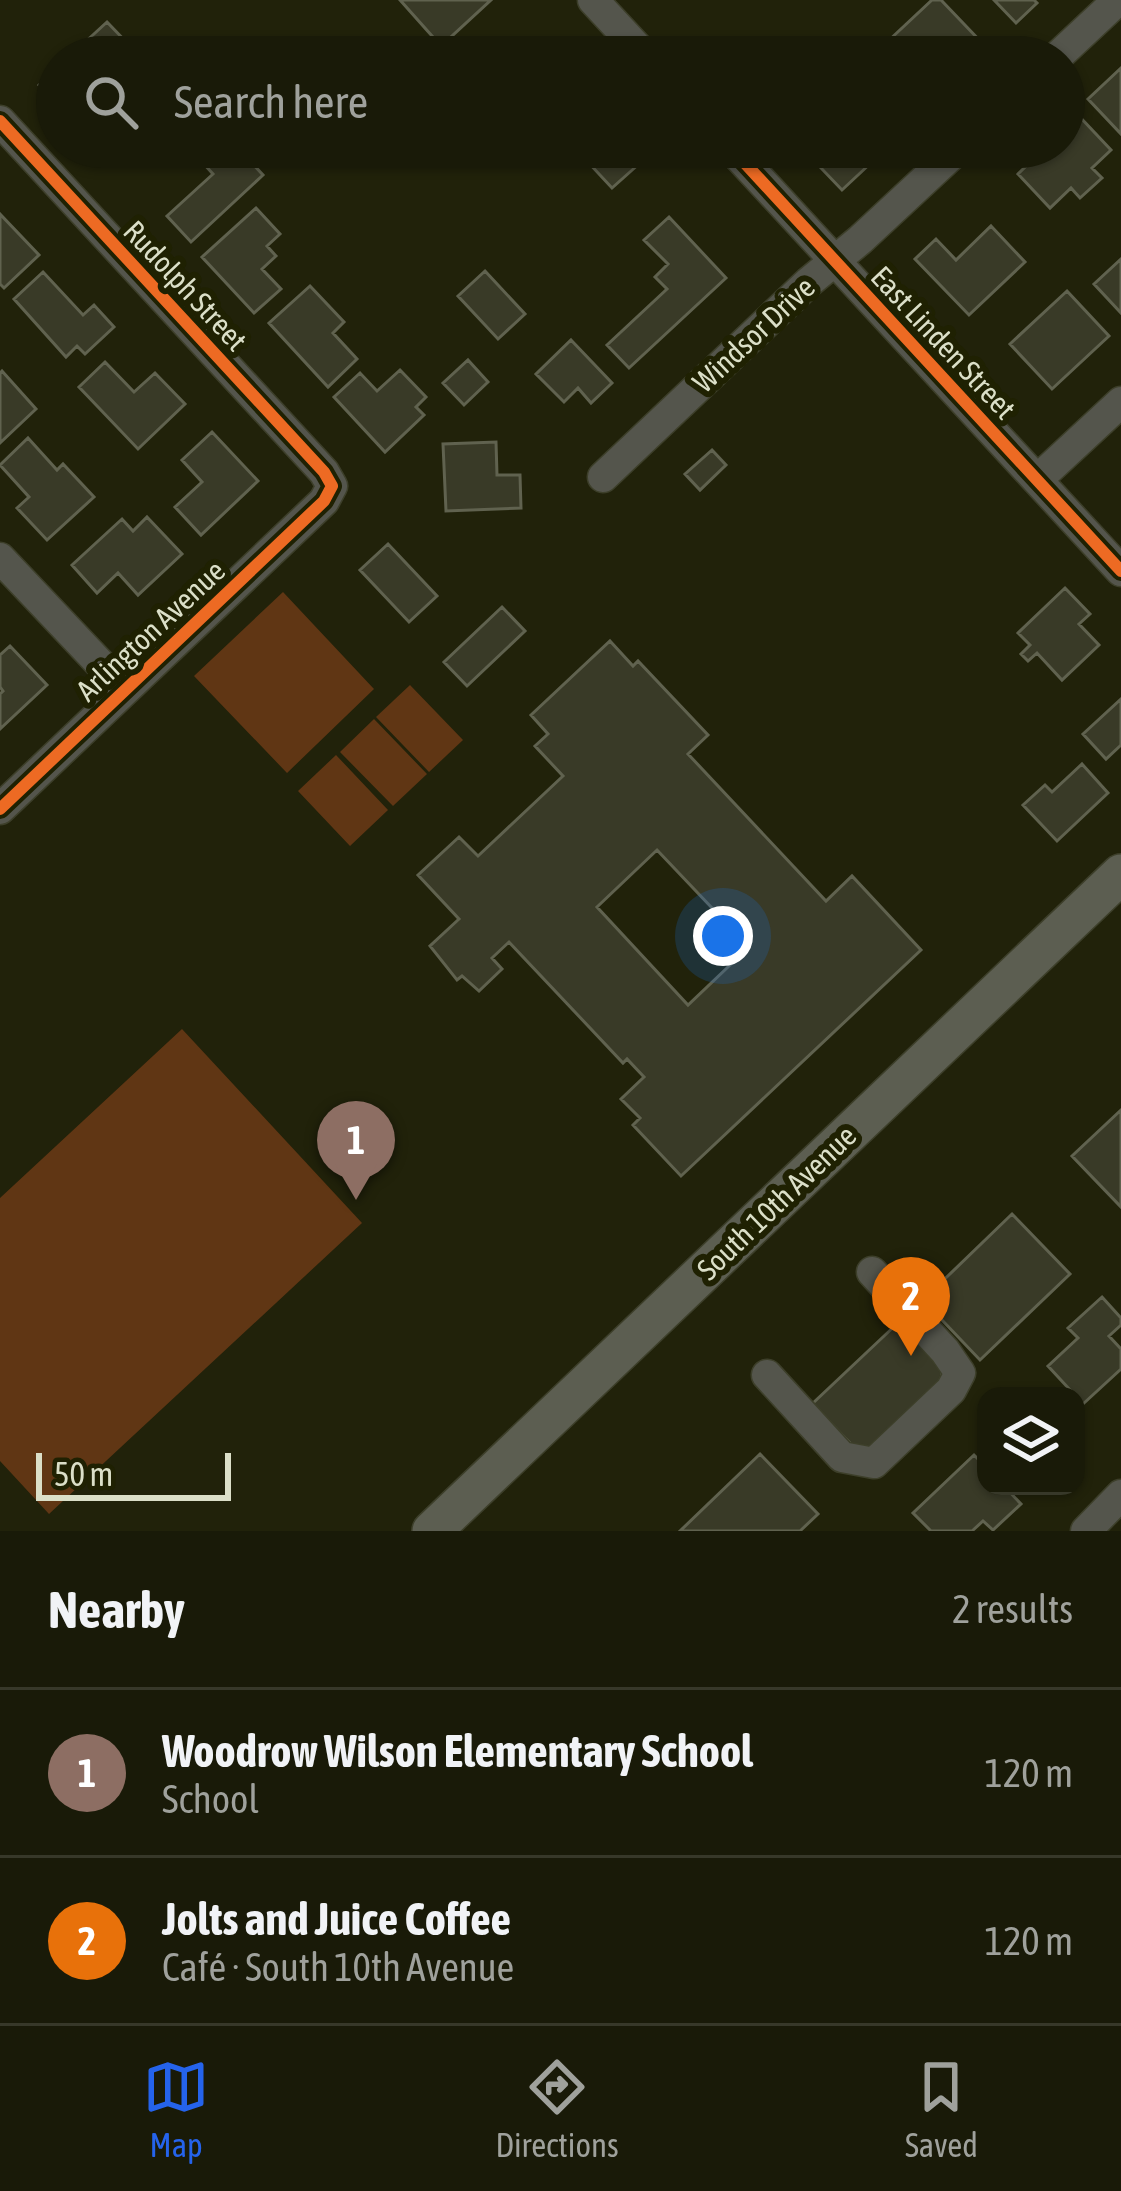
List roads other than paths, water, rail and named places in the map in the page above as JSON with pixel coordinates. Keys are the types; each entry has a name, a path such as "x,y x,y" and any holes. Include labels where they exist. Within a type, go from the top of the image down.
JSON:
{"main road":[{"name":"South 10th Avenue","path":"432,1531 1121,874"}],"street":[{"path":"593,0 626,36"},
{"path":"1079,36 1118,0"},
{"name":"Rudolph Street","path":"0,121 36,160"},
{"name":"Rudolph Street","path":"43,168 332,486"},
{"name":"East Linden Street","path":"750,168 1121,571"},
{"name":"Windsor Drive","path":"603,477 937,168"},
{"path":"1037,480 1121,402"},
{"name":"Arlington Avenue","path":"0,809 324,501 332,486"},
{"path":"0,558 124,689"},
{"path":"767,1375 842,1456 874,1463 951,1390 959,1373 945,1351 872,1272"},
{"path":"1086,1531 1121,1495"}],"place":[{"name":"Woodrow Wilson Elementary School","path":"356,1200"},
{"name":"Jolts and Juice Coffee","path":"911,1356"}]}
